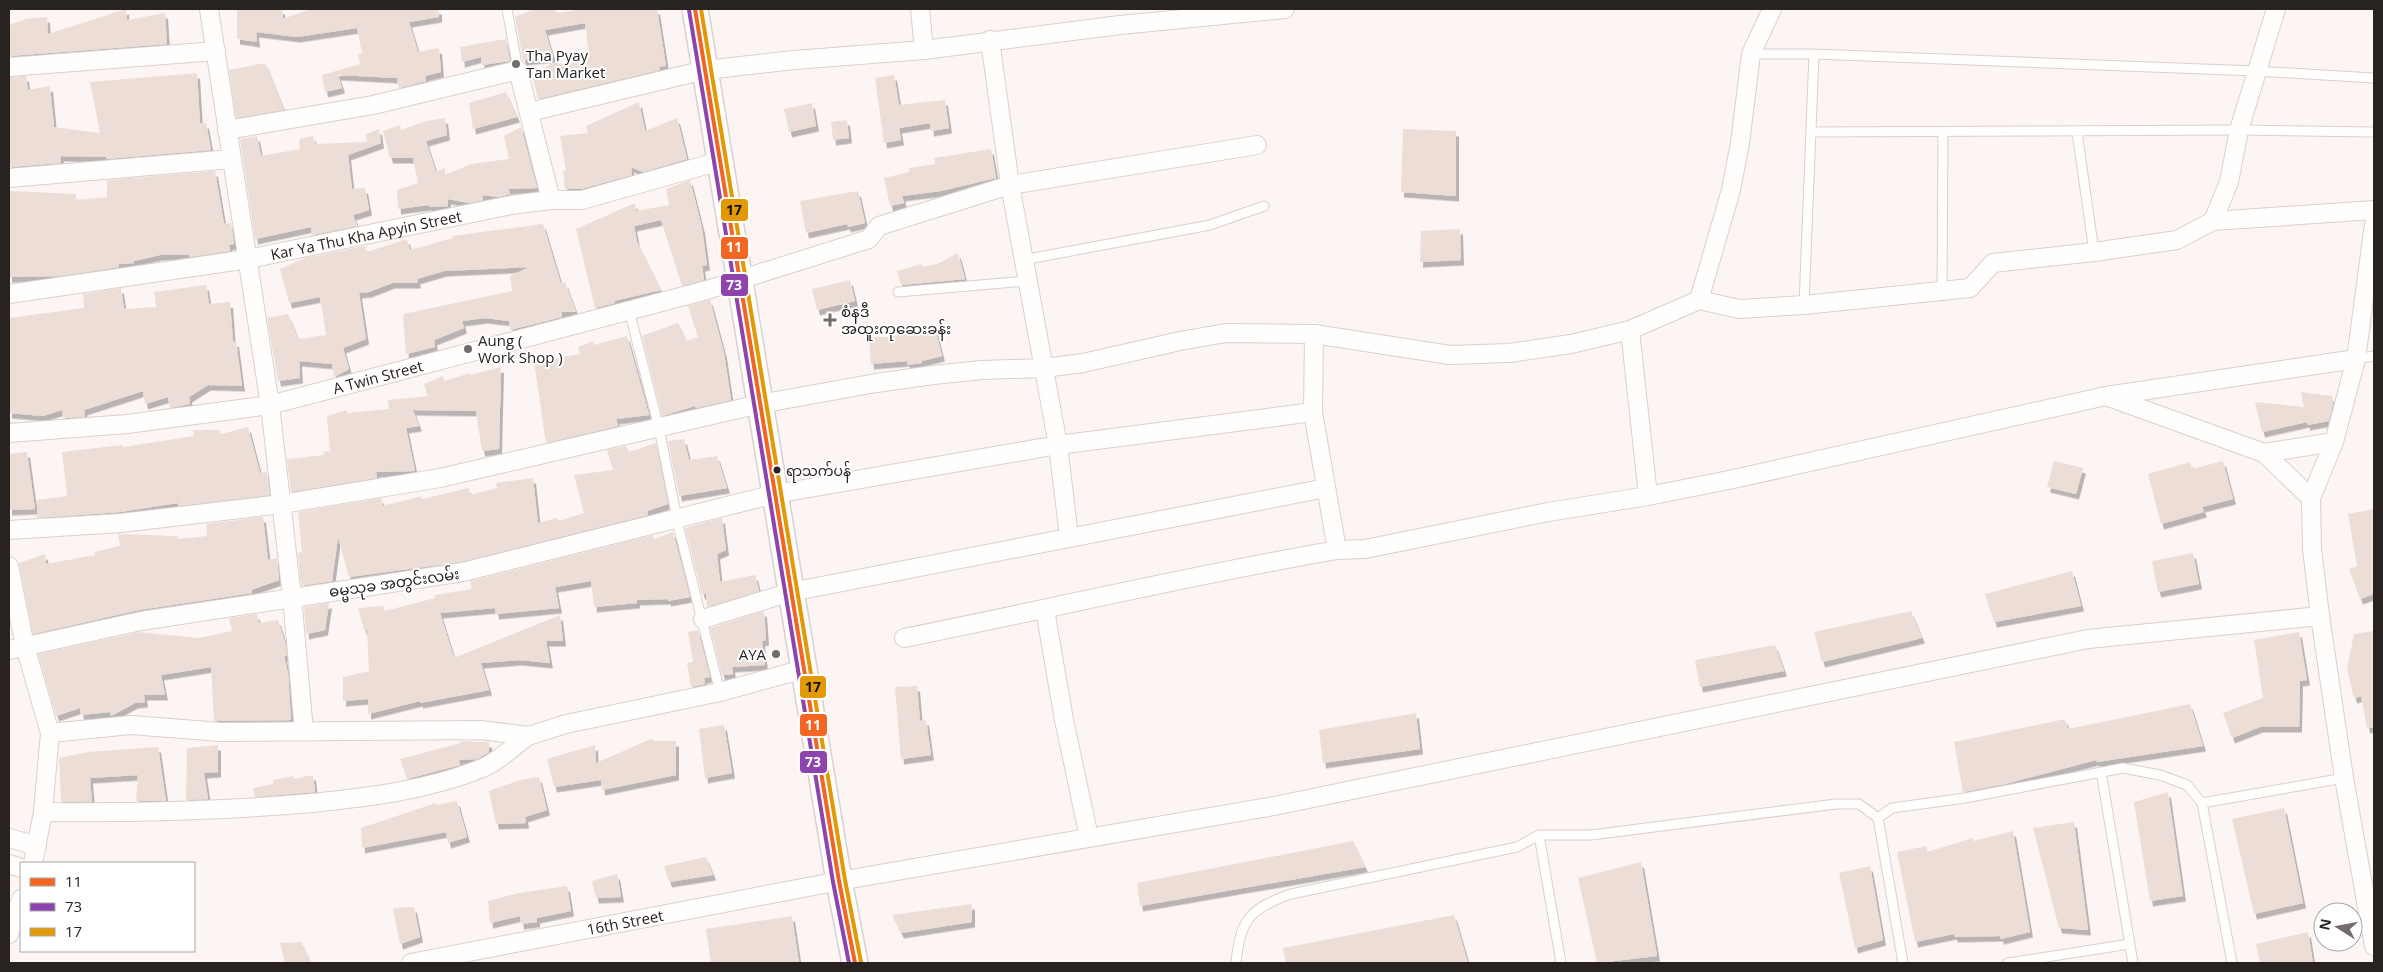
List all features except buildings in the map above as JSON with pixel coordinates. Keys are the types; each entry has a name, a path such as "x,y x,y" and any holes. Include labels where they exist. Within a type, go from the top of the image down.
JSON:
{"main road":[{"path":"695,9 839,881 855,963"}],"street":[{"path":"209,9 270,404 292,597 304,731"},
{"path":"920,9 924,50"},
{"path":"529,112 705,70 794,60 924,50 990,40 1286,9"},
{"path":"1699,300 1730,190 1740,143 1752,54 1772,9"},
{"path":"2213,222 2230,182 2239,130 2276,9"},
{"path":"990,40 1010,185 1058,445 1069,537"},
{"path":"9,67 216,50"},
{"path":"228,130 373,105 518,70 551,200"},
{"name":"A Twin Street","path":"9,433 127,424 270,404 739,280 868,239 879,226 1010,185 1257,145"},
{"path":"9,178 232,159"},
{"name":"Kar Ya Thu Kha Apyin Street","path":"9,294 248,259 511,205 551,200 582,200 720,161"},
{"path":"9,530 121,523 282,504 440,478 760,404 933,375 982,370 1043,368 1082,363 1162,344 1226,333 1314,334 1450,355 1509,353 1572,344 1630,330 1699,300 1739,309 1804,305 1970,288 1993,263 2094,252 2177,240 2213,222 2374,210"},
{"path":"2374,224 2356,359 2334,442 2311,498 2312,549 2320,616 2344,778 2374,946"},
{"path":"1630,330 1648,496"},
{"path":"1314,334 1313,412 1337,550"},
{"path":"904,638 1045,610 1245,566 1337,550 1365,549 1548,512 1648,496 1729,480 2106,396 2356,359"},
{"path":"2106,396 2264,453 2311,498"},
{"name":"ဓမ္မသုခ အတွင်းလမ်း","path":"17,648 141,621 463,572 775,494 1058,445 1313,412"},
{"path":"2264,453 2334,442"},
{"path":"702,619 791,592 1326,488"},
{"path":"9,566 17,648 50,733 43,812 33,862"},
{"path":"1045,610 1064,720 1089,837"},
{"name":"16th Street","path":"411,963 839,881 1274,806 2088,639 2320,616"},
{"path":"43,812 146,814 255,808 372,797 449,780 487,766 528,736 566,724 720,692 804,669"},
{"path":"50,733 131,725 221,732 481,730 528,736"},
{"path":"9,838 37,846"},
{"path":"9,934 20,902"}],"lane":[{"path":"506,9 518,70"},
{"path":"1752,54 1814,54 2256,70 2374,78"},
{"path":"1804,305 1814,54"},
{"path":"1811,132 2239,130 2374,132"},
{"path":"1942,291 1943,132"},
{"path":"2077,132 2094,252"},
{"path":"1024,260 1210,225 1264,206"},
{"path":"898,292 1027,281"},
{"path":"629,310 659,428 678,519 720,692"},
{"path":"2356,359 2374,356"},
{"path":"1878,818 1892,808 1965,798 2123,768 2160,775 2187,785 2202,803 2232,963"},
{"path":"2101,772 2133,963"},
{"path":"2202,803 2344,778"},
{"path":"1236,963 1240,931 1251,915 1270,900 1291,894 1517,847 1539,835 1591,836 1836,804 1859,804 1878,818 1903,963"},
{"path":"1539,835 1561,963"},
{"path":"2008,963 2130,944"}],"transit line":[{"name":"11","path":"695,9 839,881 855,963"},
{"name":"17","path":"701,9 845,880 861,962"},
{"name":"73","path":"689,10 833,882 849,963"}],"place":[{"name":"Tha Pyay Tan Market","path":"516,64"},
{"name":"စံနဒီ အထူးကုဆေးခန်း","path":"830,320"},
{"name":"Aung ( Work Shop )","path":"468,349"},
{"name":"ရာသက်ပန်","path":"777,470"},
{"name":"AYA","path":"776,654"}]}
